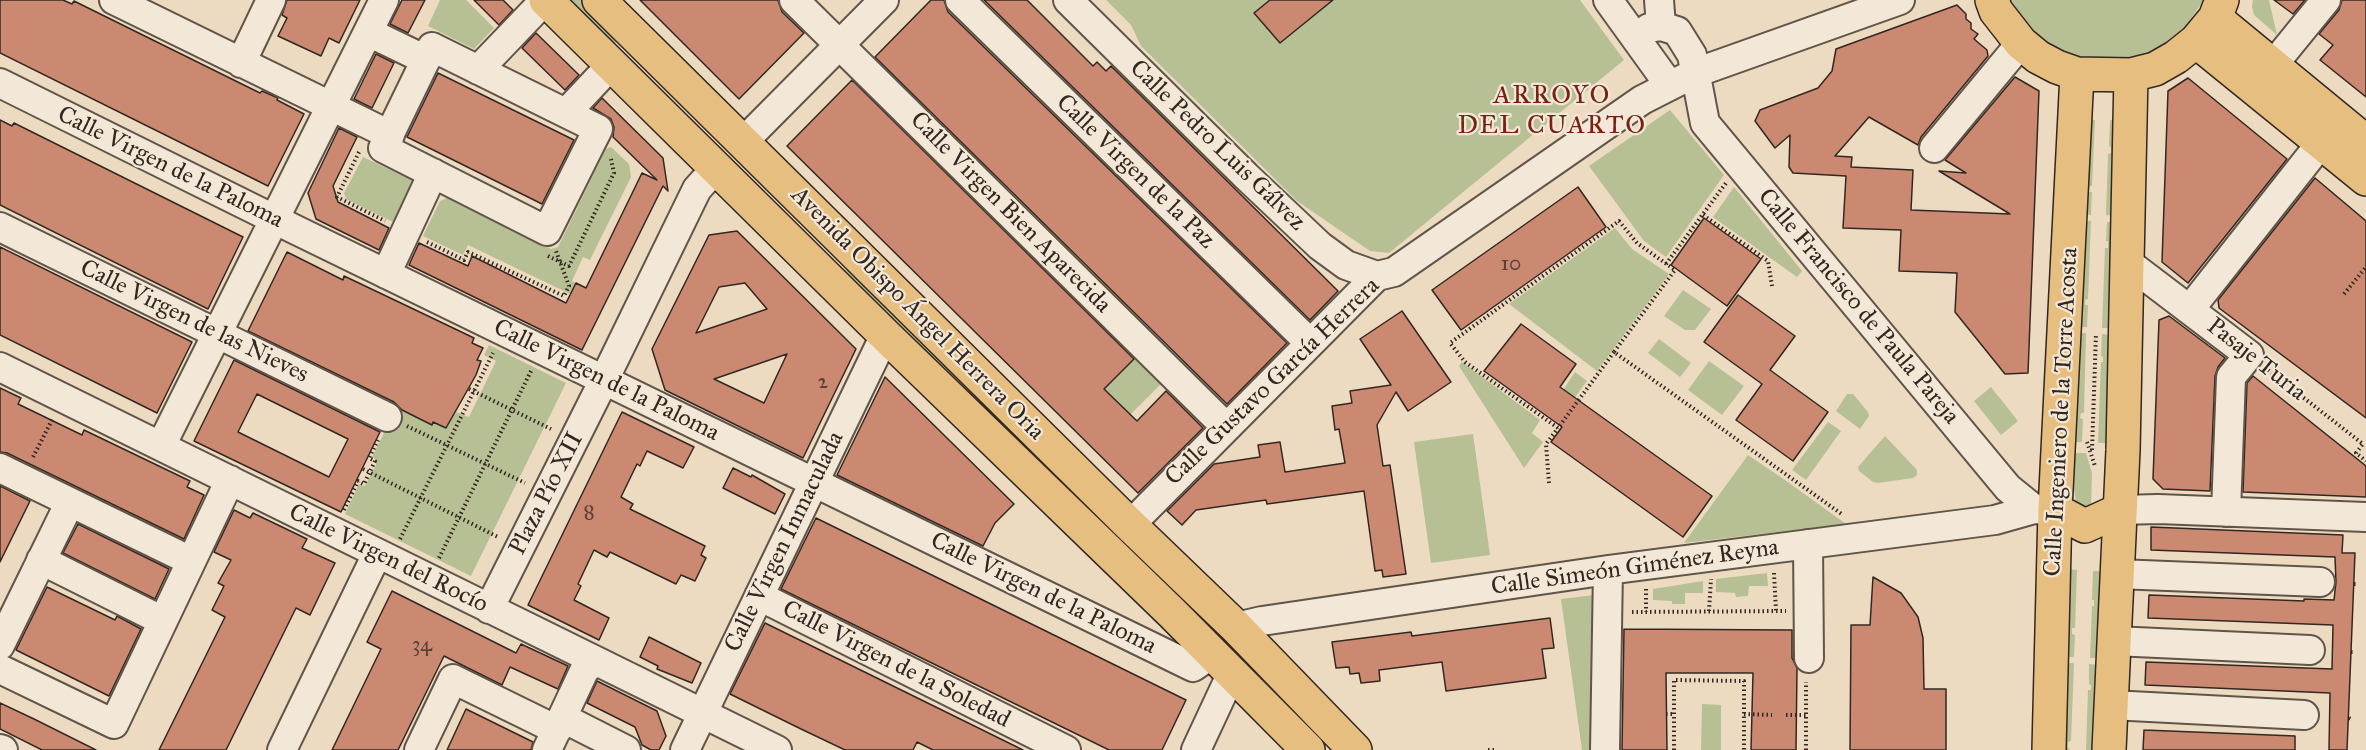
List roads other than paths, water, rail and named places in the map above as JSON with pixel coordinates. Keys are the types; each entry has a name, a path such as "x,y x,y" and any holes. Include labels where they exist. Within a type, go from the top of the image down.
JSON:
{"main road":[{"name":"Avenida Obispo Ángel Herrera Oria","path":"546,0 1308,750"},
{"name":"Avenida Obispo Ángel Herrera Oria","path":"599,0 1236,627 1344,739"},
{"path":"1992,0 1996,11 2020,43 2038,57 2077,74 2131,75 2162,65 2176,57 2211,20"},
{"path":"2211,20 2273,65 2366,142"},
{"path":"2211,20 2321,143 2366,179"},
{"name":"Calle Ingeniero de la Torre Acosta","path":"2049,750 2045,509 2060,450 2077,74"},
{"path":"2109,750 2120,510 2131,75"},
{"path":"717,167 743,142"},
{"path":"2045,509 2085,526 2120,510"},
{"name":"Avenida Obispo Ángel Herrera Oria","path":"1172,614 1208,630 1236,627"},
{"path":"1236,627 1222,664 1240,673 1256,676 1344,739"}],"street":[{"path":"114,0 390,135"},
{"path":"241,63 271,0"},
{"path":"160,446 384,0"},
{"path":"478,70 546,0"},
{"name":"Calle Virgen Bien Aparecida","path":"794,0 1226,427"},
{"path":"743,142 884,0"},
{"name":"Calle Virgen de la Paz","path":"960,0 1310,343"},
{"name":"Calle Pedro Luis Gálvez","path":"1068,0 1320,246 1346,265 1377,276"},
{"path":"1608,0 1652,21 1670,86"},
{"name":"Calle Gustavo García Herrera","path":"1130,525 1377,276 1394,272 1642,100 1695,73 1900,0"},
{"path":"2273,65 2326,0"},
{"name":"Calle Francisco de Paula Pareja","path":"1652,21 1677,31 1692,54 1705,123 2008,488 2045,509"},
{"path":"368,32 426,60"},
{"path":"1934,148 2020,43"},
{"path":"432,47 478,70 598,129 547,231 383,148 432,47"},
{"path":"566,113 612,64"},
{"name":"Calle Virgen de la Paloma","path":"0,83 275,220 1193,668 1222,664"},
{"path":"2190,309 2321,143"},
{"name":"Plaza Pío XII","path":"489,609 697,189 717,167"},
{"path":"386,274 433,173"},
{"name":"Calle Virgen de las Nieves","path":"0,227 388,417"},
{"name":"Pasaje Turia","path":"2128,263 2249,355 2230,377 2226,512"},
{"name":"Calle Virgen Inmaculada","path":"685,750 885,335"},
{"name":"Calle Virgen del Rocío","path":"0,367 230,480 388,548 489,609 777,750"},
{"path":"11,474 191,561"},
{"path":"0,669 114,724 230,480"},
{"path":"0,645 70,502"},
{"name":"Calle Simeón Giménez Reyna","path":"1236,627 1262,621 1608,570 1995,520 2045,509"},
{"path":"2120,510 2158,509 2366,518"},
{"path":"1807,670 1808,544"},
{"path":"282,750 388,548"},
{"path":"41,561 163,621"},
{"path":"1605,750 1608,570"},
{"path":"2117,574 2320,582"},
{"name":"Calle Virgen de la Soledad","path":"759,596 1066,750"},
{"path":"2114,641 2310,650"},
{"path":"555,733 584,671 594,660"},
{"path":"1196,750 1222,664"},
{"path":"419,750 453,679 555,733 626,750"},
{"path":"2111,705 2304,715"}],"district":[{"name":"ARROYO DEL CUARTO","path":"1552,112"}]}
